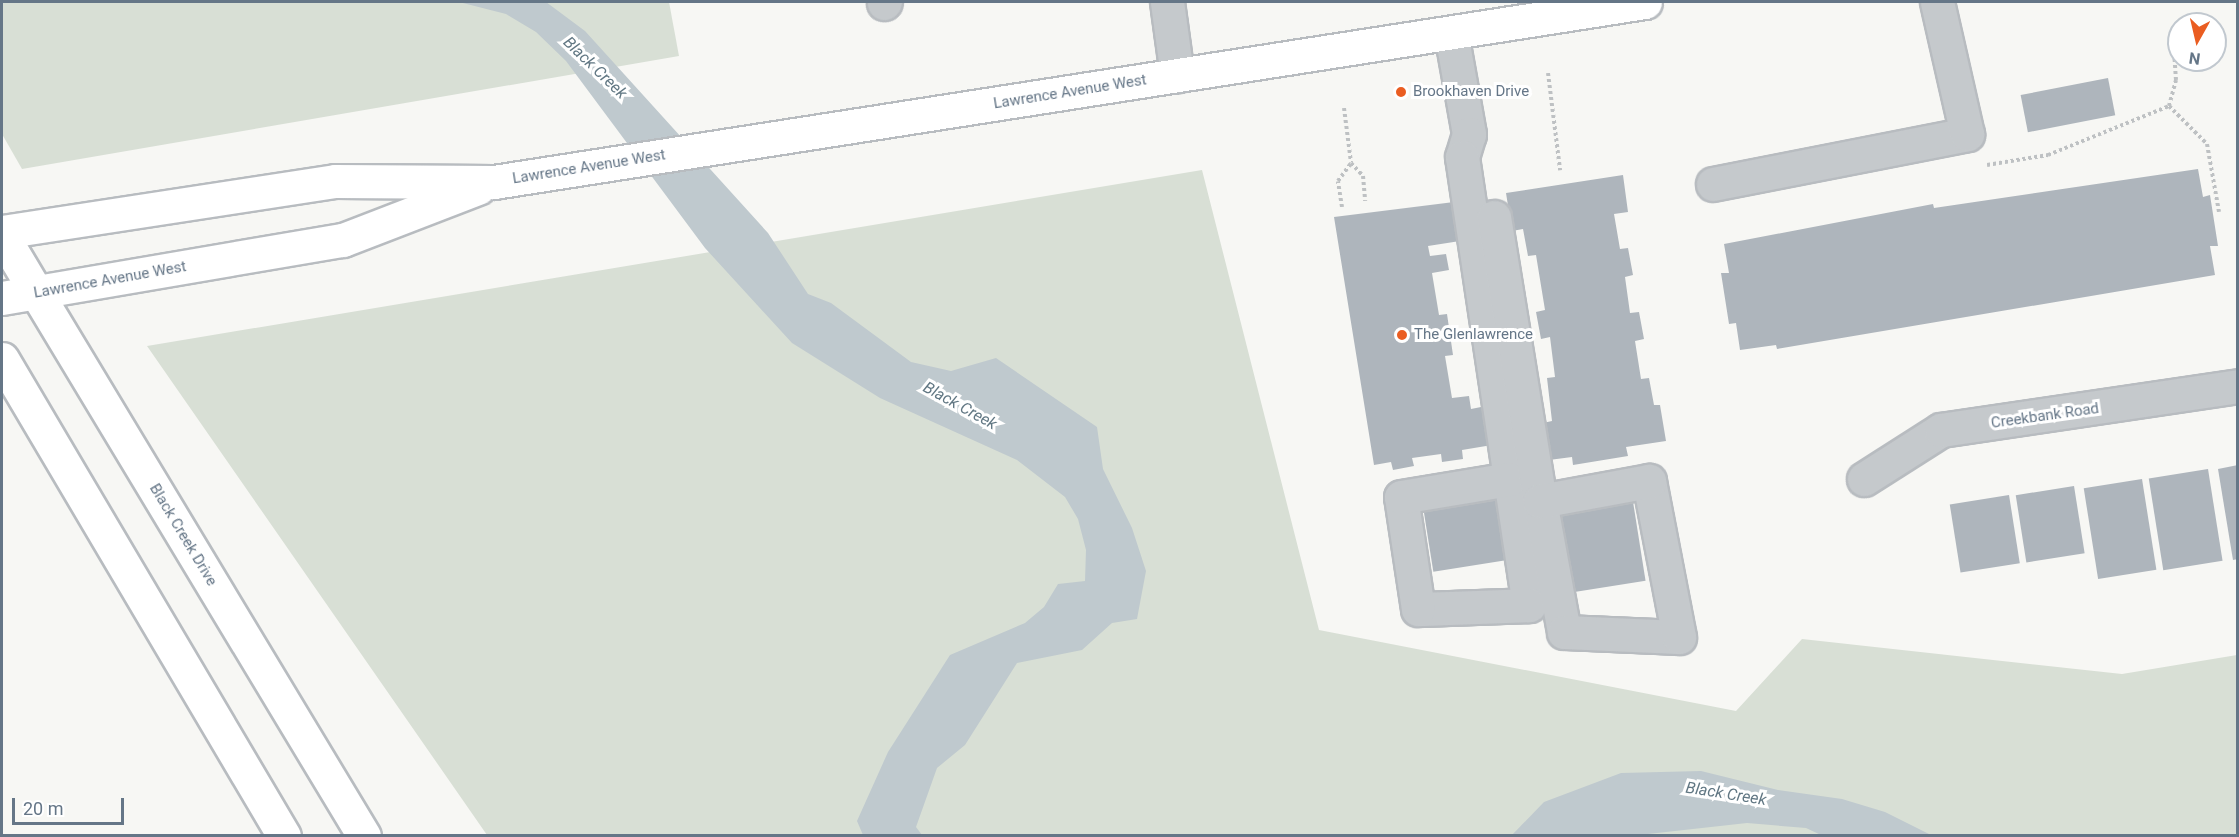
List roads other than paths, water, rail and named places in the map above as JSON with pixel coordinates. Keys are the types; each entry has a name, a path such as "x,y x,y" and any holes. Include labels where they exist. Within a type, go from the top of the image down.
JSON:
{"main road":[{"name":"Lawrence Avenue West","path":"2,234 335,181 494,182 1645,2"},
{"name":"Lawrence Avenue West","path":"2,298 343,240 494,182"},
{"name":"Black Creek Drive","path":"2,234 364,836"},
{"path":"2,359 284,836"}],"street":[{"path":"1167,2 1177,75"},
{"path":"1713,184 1967,134 1937,2"},
{"path":"1451,33 1469,134 1483,153 1540,501 1564,633 1679,637 1649,481 1540,501"},
{"path":"1469,134 1462,157 1529,605 1418,609 1401,497 1510,479"},
{"name":"Creekbank Road","path":"1864,479 1941,430 2238,386"}],"water":[{"name":"Black Creek","path":"459,2 546,2 585,31 768,233 808,294 831,303 911,362 951,371 996,358 1097,427 1103,469 1132,528 1146,571 1137,619 1112,623 1082,650 1017,663 965,745 937,768 916,827 922,835 863,835 857,821 888,752 950,655 1025,623 1044,607 1058,584 1085,581 1086,550 1078,519 1065,497 1017,460 880,398 792,343 705,248 566,61 536,32 506,14"},
{"name":"Black Creek","path":"1701,771 1778,790 1842,799 1885,812 1931,835 1821,835 1806,828 1747,823 1639,835 1512,835 1544,802 1621,773"}],"place":[{"name":"Brookhaven Drive","path":"1401,92"},
{"name":"The Glenlawrence","path":"1402,335"}]}
